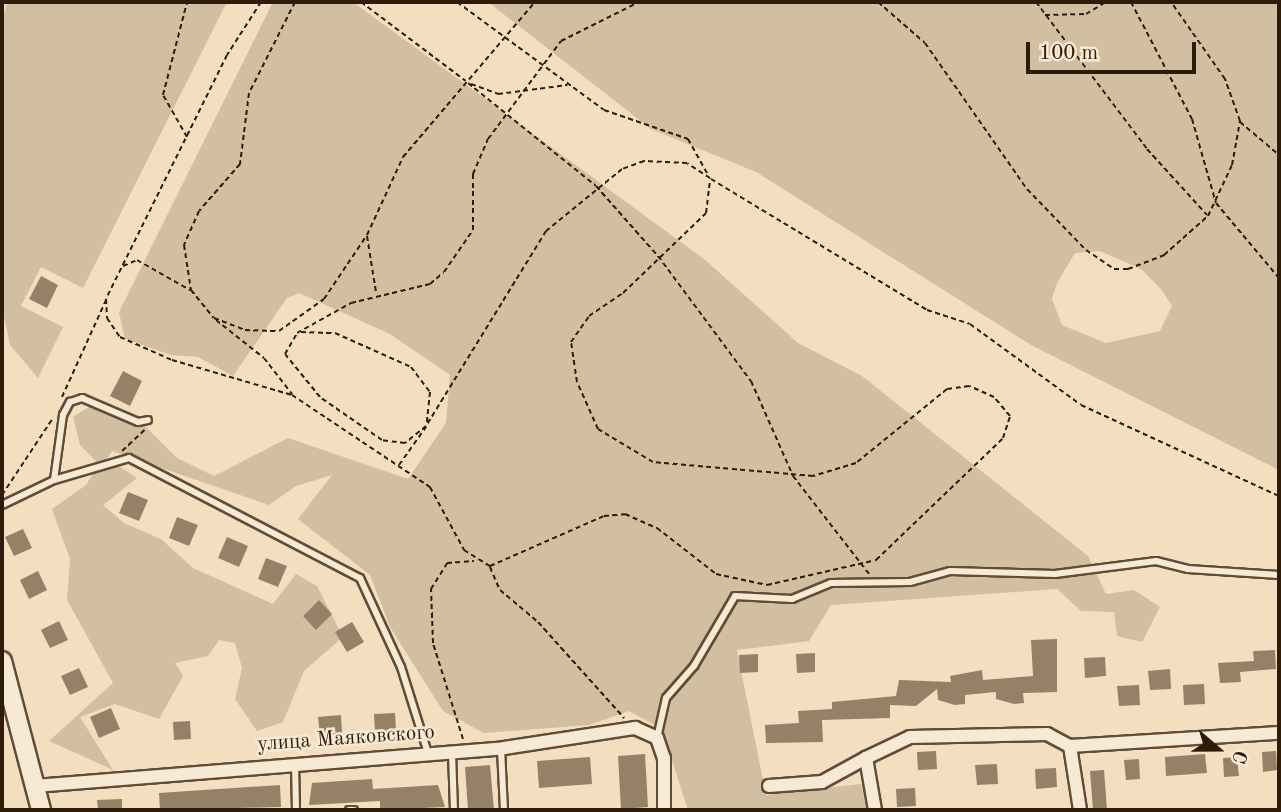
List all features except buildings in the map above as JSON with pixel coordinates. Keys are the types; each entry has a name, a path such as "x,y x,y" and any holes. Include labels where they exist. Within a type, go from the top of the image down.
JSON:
{"street":[{"path":"2,667 41,810"},
{"name":"улица Маяковского","path":"35,786 295,761 501,748 635,728"},
{"path":"635,728 657,738 664,758 664,810"},
{"path":"769,786 822,782 911,737 962,732 1047,734 1070,746 1279,733"},
{"path":"1070,746 1080,810"},
{"path":"866,758 875,810"}],"lane":[{"path":"54,480 62,415 70,402 82,398 138,422 151,422"},
{"path":"2,505 54,480 129,458 359,578 401,667 428,753"},
{"path":"657,738 666,698 694,666 735,596 792,599 831,583 910,582 950,571 1055,574 1156,561 1188,569 1279,575"},
{"path":"501,748 505,810"},
{"path":"454,810 458,751"},
{"path":"295,761 296,810"},
{"path":"349,810 354,810"}],"path":[{"path":"187,2 163,95 188,138"},
{"path":"61,401 106,299 261,2"},
{"path":"191,290 182,260 189,230 240,164 249,93 295,2"},
{"path":"361,2 468,82 506,119 596,186 658,256 751,381 793,476 873,579"},
{"path":"457,2 501,37 604,110 688,139 710,178 706,213 589,316 571,342 577,382 598,429 653,462 793,476 835,473 856,463 947,389 976,389 1005,408 1009,427 993,450 899,544 861,564 767,585 747,581 709,570 657,528 625,514 604,516 490,566"},
{"path":"214,318 245,330 279,331 324,299 367,235 403,157 468,82 501,37 535,2"},
{"path":"297,333 335,333 411,367 430,392 426,426 405,443 382,440 320,397 285,354 297,333 376,293 430,284 456,258 473,230 478,157 561,41 639,2"},
{"path":"878,2 925,43 1027,190 1098,260 1114,268 1143,266 1189,237 1208,216 1232,165 1240,121"},
{"path":"1036,2 1208,216"},
{"path":"1044,15 1086,14 1106,2"},
{"path":"1131,2 1192,120 1216,203 1279,278"},
{"path":"1171,2 1225,79 1240,121 1279,155"},
{"path":"468,82 498,94 570,86"},
{"path":"398,465 426,426 521,264 596,186 644,161 687,163 927,310 970,324 1082,405 1279,496"},
{"path":"367,235 376,293"},
{"path":"123,266 137,260 191,290 214,318 264,358 292,395"},
{"path":"106,299 107,318 131,345 292,395 430,487 476,560"},
{"path":"2,495 57,412"},
{"path":"113,463 151,422"},
{"path":"458,751 433,643 431,589 447,563 476,560 490,566 500,590 538,622 635,728"}],"shaded area":[{"path":"7,2 227,2 83,288 41,267 21,306 63,327 38,378 10,345 2,307 2,21"},
{"path":"273,2 353,2 704,259 798,343 862,376 1088,556 1106,594 1134,590 1160,607 1142,642 1117,636 1114,612 1081,611 1057,589 831,605 809,641 737,650 766,795 861,784 870,810 688,810 662,729 629,711 589,725 484,733 443,711 390,627 370,575 298,519 332,475 296,486 269,505 112,451 102,467 120,467 137,478 103,505 124,523 161,539 193,568 273,604 296,574 317,586 343,637 304,671 283,722 257,731 235,699 242,668 235,643 219,640 208,656 175,663 183,676 159,719 115,704 80,717 113,770 49,741 113,683 67,600 70,559 52,509 86,485 99,464 80,445 73,417 98,401 135,416 177,458 214,476 288,438 408,479 446,423 450,375 390,334 299,293 287,298 233,376 198,357 171,355 125,339 119,312"},
{"path":"488,2 1279,2 1279,470 1031,345 756,172 651,129","holes":["1100,251 1141,269 1161,289 1172,306 1160,331 1106,343 1062,325 1052,299 1057,283 1075,253"]}]}
